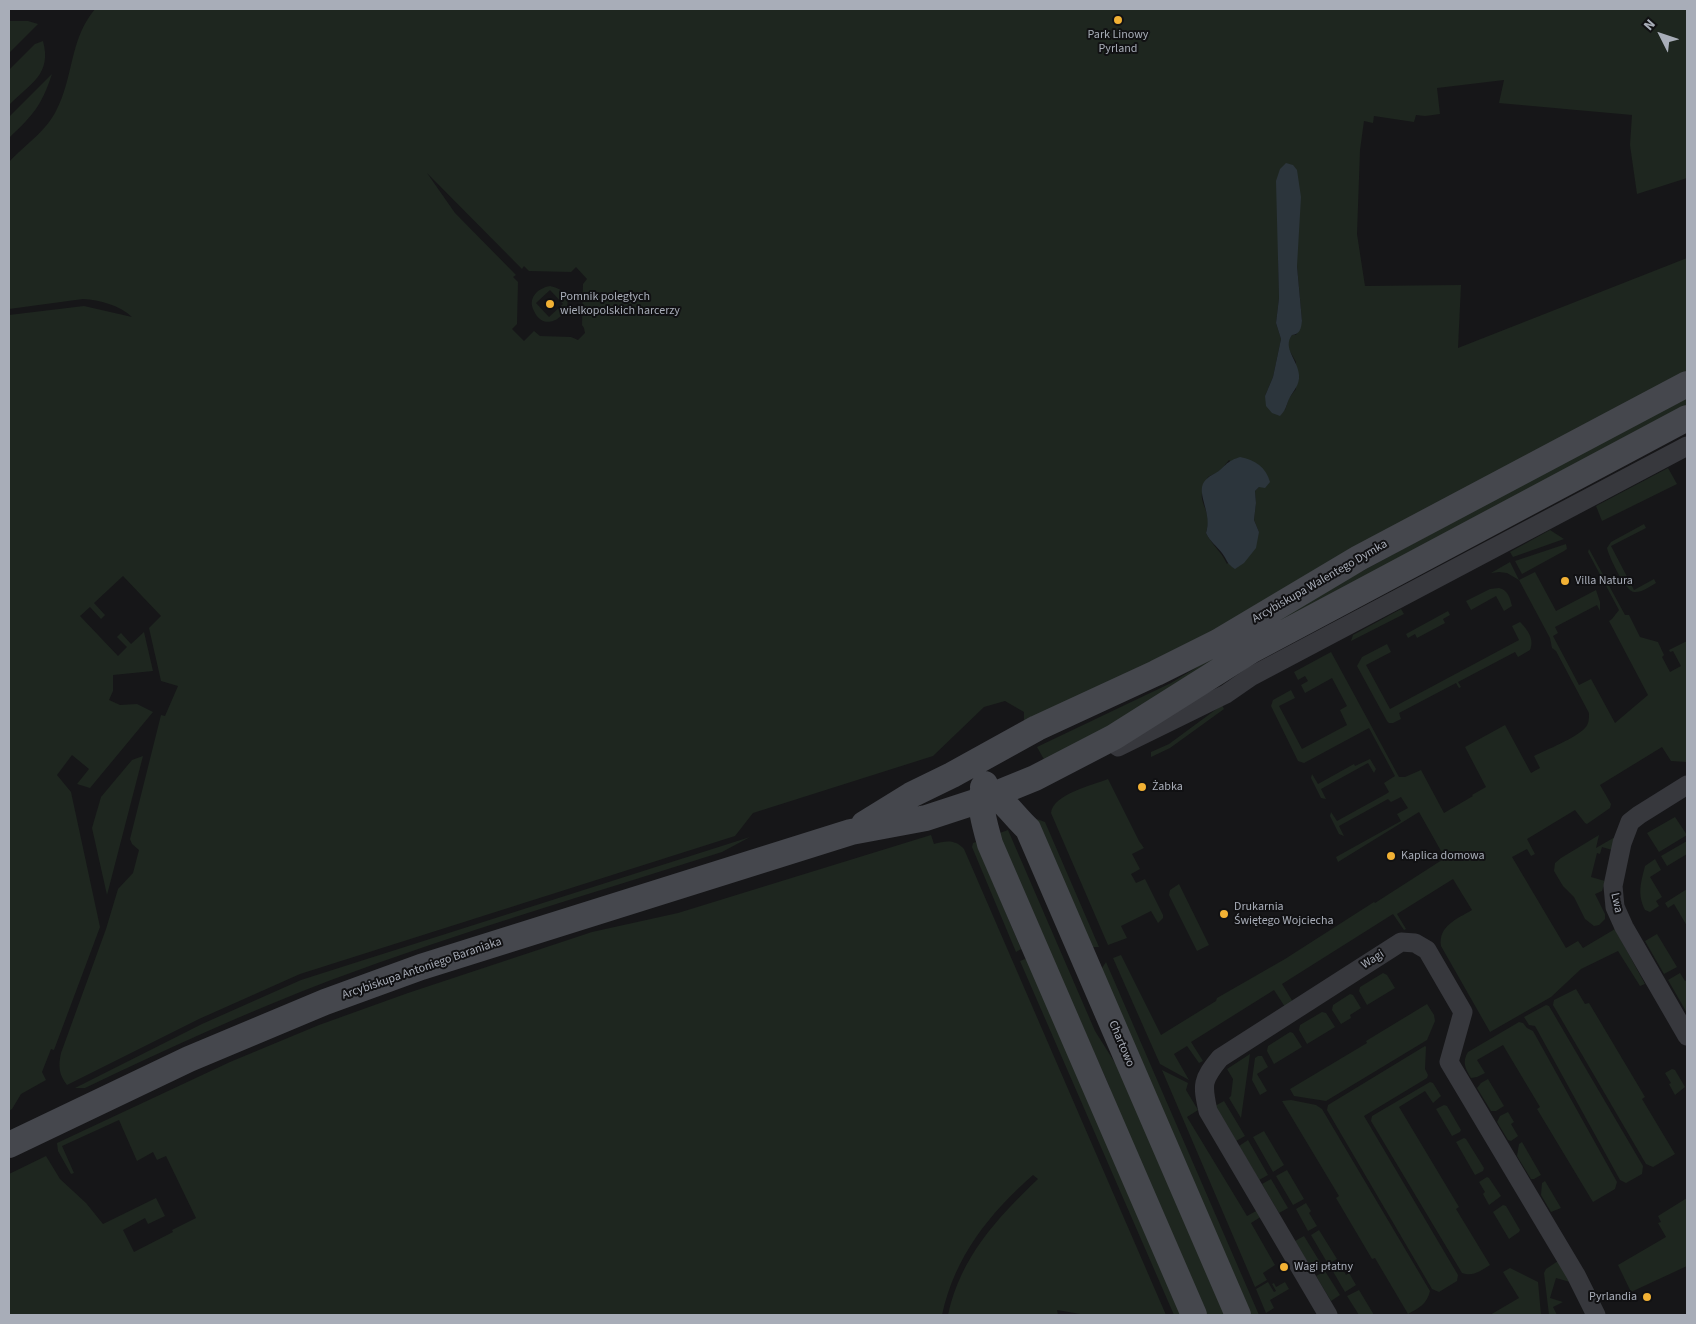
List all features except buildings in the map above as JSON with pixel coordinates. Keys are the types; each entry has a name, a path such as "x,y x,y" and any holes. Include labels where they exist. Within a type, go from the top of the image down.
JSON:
{"street":[{"name":"Arcybiskupa Walentego Dymka","path":"952,775 1062,716 1218,642 1360,558 1687,384"},
{"name":"Arcybiskupa Walentego Dymka","path":"987,794 1035,778 1081,756 1157,711 1260,645 1687,418"},
{"path":"1081,756 1108,752 1226,694 1252,676 1687,446"},
{"path":"1010,743 998,758 982,812 990,844 1194,1315"},
{"name":"Chartowo","path":"952,775 968,780 987,794 1004,801 1028,830 1238,1315"},
{"name":"Arcybiskupa Antoniego Baraniaka","path":"851,832 911,795 952,775"},
{"path":"1028,830 1030,796 1035,778"},
{"name":"Lwa","path":"1687,785 1630,822 1622,843 1613,886 1615,907 1624,927 1687,1036"},
{"name":"Arcybiskupa Antoniego Baraniaka","path":"9,1145 188,1059 325,1002 430,964 851,832 915,821 987,794"},
{"path":"915,821 960,824 977,830 990,844"},
{"name":"Wagi","path":"1328,1315 1208,1111 1203,1088 1208,1073 1220,1058 1401,942 1416,943 1427,950 1463,1012 1449,1062 1576,1275 1596,1315"}],"shaded area":[{"path":"95,9 1687,9 1687,178 1637,194 1630,145 1632,115 1499,103 1504,80 1437,88 1440,114 1416,115 1414,122 1374,116 1373,123 1364,121 1360,150 1357,234 1365,286 1461,285 1458,348 1687,258 1687,374 1236,622 1027,725 1024,720 1024,712 1005,701 984,707 933,756 753,813 735,836 300,974 199,1019 67,1085 62,1078 60,1070 61,1053 106,929 118,889 133,873 139,850 132,844 130,839 161,715 165,716 178,686 161,681 149,628 161,616 123,576 94,603 105,615 101,619 90,607 80,616 118,656 127,647 117,637 121,633 131,644 144,632 153,671 113,675 113,691 109,700 120,705 137,704 153,712 90,788 77,784 89,769 72,755 57,775 71,792 100,927 54,1050 51,1049 42,1072 46,1080 21,1094 9,1111 9,315 84,306 132,317 121,309 109,304 83,299 9,309 9,162 41,132 56,111 66,85 80,33","holes":["427,173 522,269 524,266 529,271 571,272 576,267 587,279 583,284 582,325 585,333 578,340 571,337 540,336 534,331 524,341 512,329 517,324 518,282 513,277 516,275 455,213","1278,240 1297,266 1302,321 1296,335 1292,335 1288,340 1287,346 1296,362 1296,389 1289,398 1285,410 1265,396 1273,377 1281,339 1276,323 1279,298","1229,460 1259,487 1255,491 1254,520 1259,532 1227,564 1206,533 1208,520 1202,497 1202,491 1208,477 1220,471"]},
{"path":"9,21 28,21 38,24 9,53"},
{"path":"43,41 45,62 42,70 32,84 9,105 9,70 35,44"},
{"path":"52,74 40,103 9,138 9,117"},
{"path":"1286,163 1293,165 1297,170 1301,197 1297,266 1302,321 1300,331 1292,335 1289,340 1290,349 1298,370 1298,382 1285,410 1280,416 1272,413 1266,406 1265,396 1273,377 1281,339 1276,323 1279,298 1276,181 1280,169"},
{"path":"550,286 562,291 567,298 567,306 563,314 556,320 548,322 540,319 534,311 532,302 538,291","holes":["550,290 563,304 549,317 536,303"]},
{"path":"1687,395 1687,407 1046,763 1037,747 1171,683 1285,613"},
{"path":"1240,457 1250,460 1263,468 1270,482 1265,488 1259,487 1255,491 1254,520 1259,532 1256,548 1244,563 1235,569 1206,533 1208,519 1202,487 1207,478"},
{"path":"1668,468 1677,484 1602,521 1596,506"},
{"path":"1644,524 1646,528 1611,546 1634,590 1654,579 1656,583 1642,591 1634,592 1622,580 1607,548 1611,542"},
{"path":"1550,530 1564,539 1513,557 1510,552"},
{"path":"1566,544 1567,549 1522,574 1515,561"},
{"path":"1589,549 1625,615 1629,615 1640,637 1658,642 1664,655 1662,657 1670,672 1681,666 1673,651 1670,652 1669,650 1687,641 1687,762 1671,761 1662,747 1600,785 1611,804 1610,808 1587,824 1575,810 1527,839 1535,854 1531,856 1527,849 1512,857 1566,948 1578,941 1583,948 1615,929 1645,984 1640,986 1618,951 1581,969 1551,997 1490,1032 1441,946 1442,933 1446,928 1472,910 1453,879 1397,914 1406,929 1404,930 1393,914 1282,984 1293,1002 1285,1007 1274,990 1191,1042 1203,1061 1199,1063 1187,1046 1174,1054 1189,1080 1160,1064 1113,958 1121,955 1161,1035 1216,1001 1217,998 1285,959 1445,858 1419,812 1338,862 1336,857 1401,821 1397,814 1408,808 1401,797 1391,802 1388,799 1339,826 1344,836 1339,834 1330,816 1331,812 1337,821 1386,794 1389,792 1384,783 1395,776 1369,728 1304,763 1298,761 1271,706 1273,700 1291,690 1295,698 1279,706 1302,749 1347,725 1340,710 1347,706 1332,678 1305,693 1301,685 1308,681 1305,676 1298,680 1294,672 1331,652 1399,777 1405,777 1421,770 1444,813 1486,787 1465,747 1505,725 1531,773 1540,768 1534,756 1568,740 1581,732 1586,726 1589,721 1589,713 1556,651 1552,648 1550,638 1519,580 1535,572 1556,611 1596,590 1600,602 1600,611 1597,605 1555,627 1558,633 1553,636 1579,685 1591,679 1615,723 1648,695 1609,621 1619,610 1588,552"},
{"path":"1510,562 1519,580 1507,573 1491,573"},
{"path":"1499,588 1507,592 1512,606 1504,611 1496,596 1471,610 1466,601 1490,589"},
{"path":"1401,609 1404,614 1351,641 1353,635"},
{"path":"1448,611 1450,615 1443,619 1445,623 1417,638 1415,634 1408,638 1406,634"},
{"path":"1520,622 1531,638 1530,650 1518,657 1515,652 1458,682 1461,687 1459,688 1456,683 1399,713 1401,719 1393,723 1387,721 1357,666 1362,657 1387,644 1391,652 1366,665 1390,709 1519,640 1512,626"},
{"path":"1222,705 1224,709 1170,748 1151,757 1151,752 1169,744"},
{"path":"143,756 107,895 92,828 101,797 132,760"},
{"path":"1370,759 1376,769 1374,773 1368,763 1321,789 1326,799 1321,798 1311,778 1312,774 1318,784 1354,764 1355,766"},
{"path":"1108,779 1144,848 1132,854 1140,869 1131,874 1136,883 1145,879 1163,918 1158,923 1151,911 1121,926 1127,938 1108,945 1051,813 1053,806 1066,795"},
{"path":"1675,817 1687,835 1659,852 1647,833"},
{"path":"1037,819 1045,822 1099,947 1092,947"},
{"path":"1008,830 1095,1031 1117,1066 1228,1315 1205,1315 1108,1090 1110,1088 997,834"},
{"path":"931,835 934,844 953,842 964,849 1166,1315 1086,1315 1057,1310 1058,1315 948,1315 961,1275 971,1257 995,1224 1038,1179 1033,1175 1002,1205 976,1238 956,1274 942,1315 9,1315 9,1174 46,1156 60,1179 86,1203 103,1224 156,1198 165,1216 148,1224 145,1218 123,1230 134,1252 196,1218 166,1156 157,1160 153,1152 137,1161 119,1120 62,1146 74,1173 71,1174 58,1151 57,1143 230,1062 319,1025 408,993 592,932 678,913"},
{"path":"1599,835 1596,848 1615,837 1612,850 1602,847 1600,854 1597,853 1591,877 1605,881 1602,891 1595,894 1605,914 1605,919 1599,925 1594,926 1585,919 1574,897 1563,886 1554,871 1555,863 1561,858"},
{"path":"750,837 722,852 476,929 379,962 207,1031 85,1088 75,1088 202,1024 301,980"},
{"path":"1687,841 1687,854 1667,866 1661,856"},
{"path":"976,842 1021,949 1016,952 972,847 973,843"},
{"path":"1655,859 1661,870 1650,877 1662,897 1656,901 1659,906 1650,912 1645,910 1640,888 1645,866"},
{"path":"1179,884 1209,945 1197,951 1169,895 1170,890"},
{"path":"1687,889 1687,926 1674,904 1668,908 1665,903"},
{"path":"1657,934 1677,967 1664,974 1645,941"},
{"path":"1030,960 1184,1315 1174,1315 1020,961"},
{"path":"1106,962 1259,1315 1249,1315 1100,971"},
{"path":"1383,973 1387,975 1395,988 1367,1005 1359,991 1360,987"},
{"path":"1680,973 1685,981 1687,980 1687,1013 1668,980"},
{"path":"1576,989 1585,1004 1589,1003 1645,1097 1642,1099 1675,1154 1653,1167 1646,1164 1553,1005 1554,1000"},
{"path":"1350,994 1353,995 1361,1008 1350,1015 1351,1018 1341,1024 1332,1010 1333,1005"},
{"path":"1427,1004 1434,1015 1435,1021 1427,1040 1326,1101 1294,1096 1290,1089 1367,1043 1366,1041"},
{"path":"1546,1005 1549,1006 1643,1166 1642,1174 1626,1183 1620,1180 1535,1026 1529,1025 1524,1017"},
{"path":"1322,1012 1326,1013 1335,1027 1307,1044 1299,1030 1300,1025"},
{"path":"1519,1022 1533,1031 1617,1182 1615,1189 1593,1202 1537,1109 1540,1107 1503,1045 1477,1060 1485,1073 1471,1078 1466,1068 1465,1059 1468,1052"},
{"path":"1290,1032 1293,1033 1302,1047 1274,1064 1267,1051 1268,1046"},
{"path":"1425,1046 1427,1078 1364,1116 1458,1275 1457,1281 1439,1292 1432,1289 1327,1110 1328,1105"},
{"path":"1250,1054 1241,1118 1229,1098 1231,1096 1233,1079 1227,1069"},
{"path":"1262,1056 1268,1067 1257,1074 1267,1091 1260,1095 1252,1080 1255,1058"},
{"path":"1672,1069 1675,1070 1685,1087 1675,1095 1665,1073"},
{"path":"1162,1070 1188,1083 1186,1090 1198,1110 1187,1117 1247,1216 1258,1210 1262,1216 1251,1223 1275,1265 1263,1273 1267,1280 1255,1287"},
{"path":"1488,1079 1504,1106 1496,1111 1491,1111 1477,1088"},
{"path":"1430,1082 1433,1083 1441,1096 1433,1103 1425,1091 1399,1107 1459,1207 1456,1209 1490,1265 1473,1274 1462,1273 1371,1121 1372,1116"},
{"path":"1291,1100 1316,1105 1322,1109 1430,1291 1425,1302 1416,1310 1408,1314 1375,1258 1372,1259 1336,1198 1339,1196 1282,1101"},
{"path":"1224,1101 1245,1136 1236,1141 1215,1106"},
{"path":"1444,1105 1447,1106 1461,1130 1452,1136 1436,1109"},
{"path":"1508,1112 1514,1122 1511,1124 1518,1136 1511,1141 1508,1140 1497,1122 1500,1116"},
{"path":"1264,1131 1284,1165 1273,1172 1253,1137"},
{"path":"1464,1138 1484,1168 1483,1171 1475,1175 1456,1142"},
{"path":"1248,1140 1268,1175 1259,1180 1239,1146"},
{"path":"1522,1142 1541,1175 1534,1179 1531,1179 1517,1156 1519,1144"},
{"path":"1287,1170 1304,1199 1293,1205 1276,1176"},
{"path":"1487,1177 1501,1196 1489,1205 1483,1194 1485,1192 1479,1182"},
{"path":"1271,1179 1288,1208 1279,1213 1262,1184"},
{"path":"1545,1181 1561,1208 1551,1212 1541,1195 1542,1183"},
{"path":"1687,1198 1687,1266 1631,1292 1618,1265 1666,1237 1658,1223 1661,1222 1658,1216"},
{"path":"1306,1203 1311,1211 1309,1213 1317,1226 1308,1231 1296,1209"},
{"path":"1503,1205 1506,1206 1520,1230 1509,1239 1493,1212"},
{"path":"1319,1230 1337,1259 1328,1264 1311,1235"},
{"path":"1304,1236 1323,1267 1314,1273 1295,1241"},
{"path":"1558,1261 1570,1282 1556,1278 1550,1298 1563,1302 1553,1307 1557,1315 1549,1315 1544,1273 1546,1269"},
{"path":"1339,1263 1346,1275 1349,1273 1356,1285 1345,1292 1331,1268"},
{"path":"1510,1268 1538,1282 1541,1315 1490,1315 1519,1298 1503,1272"},
{"path":"1325,1271 1340,1295 1331,1301 1316,1276"},
{"path":"1268,1282 1274,1292 1276,1291 1272,1284 1274,1283 1276,1287 1285,1282 1289,1289 1270,1300 1274,1308 1266,1313 1256,1289"},
{"path":"1359,1290 1374,1315 1359,1315 1347,1296"}],"place":[{"name":"Park Linowy Pyrland","path":"1118,20"},
{"name":"Pomnik poległych wielkopolskich harcerzy","path":"550,304"},
{"name":"Villa Natura","path":"1565,581"},
{"name":"Żabka","path":"1142,787"},
{"name":"Kaplica domowa","path":"1391,856"},
{"name":"Drukarnia Świętego Wojciecha","path":"1224,914"},
{"name":"Wagi płatny","path":"1284,1267"},
{"name":"Pyrlandia","path":"1647,1297"}]}
